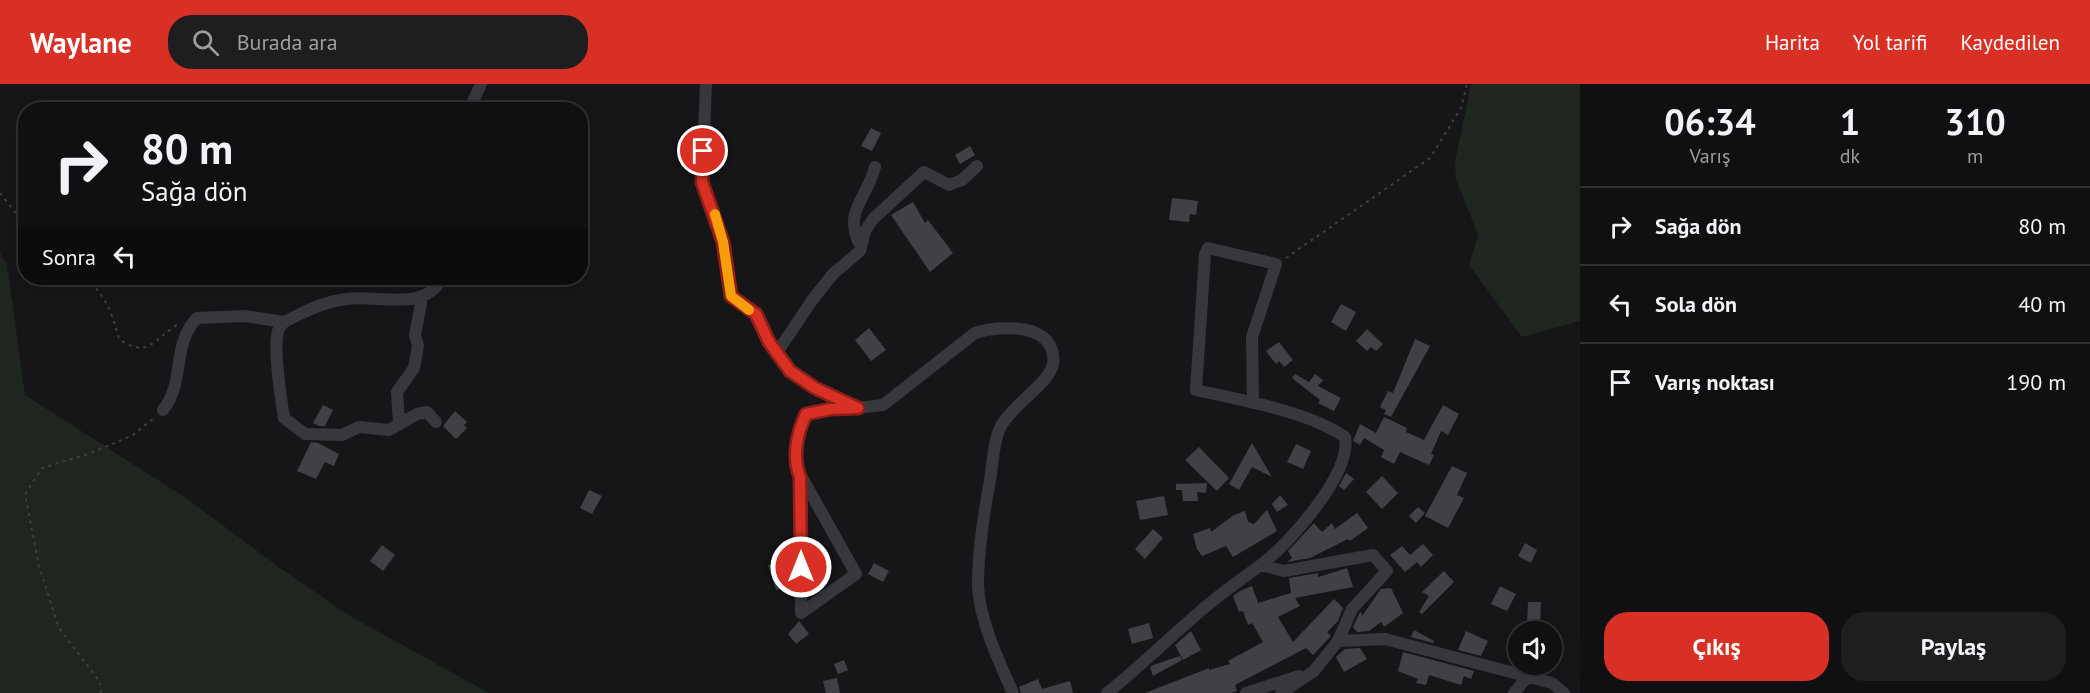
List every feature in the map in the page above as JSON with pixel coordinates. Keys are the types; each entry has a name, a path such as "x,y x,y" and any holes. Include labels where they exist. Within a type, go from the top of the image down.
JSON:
{"street":[{"path":"473,102 481,84"},
{"path":"706,84 702,182 723,242 731,296 756,314 776,354 790,371 815,388 858,408"},
{"path":"776,354 833,274 860,251 865,231 873,219 924,172 949,185 962,180 977,166"},
{"path":"861,247 854,235 852,219 870,184 875,167"},
{"path":"1107,693 1141,666 1203,609 1262,565 1317,507 1343,463 1347,445 1345,437 1330,427 1253,403 1196,390 1205,254 1208,248 1276,264 1252,337 1253,403"},
{"path":"436,422 427,412 389,430 359,427 342,435 305,434 285,418 279,385 277,332 283,322 320,304 348,298 422,298 439,285"},
{"path":"399,424 397,392 414,368 418,346 415,335 422,298"},
{"path":"163,411 173,398 178,380 181,346 189,326 197,318 245,316 283,322"},
{"path":"800,477 801,613 856,574 795,465 800,426 806,414 831,409 882,405 975,333 992,327 1020,327 1040,335 1050,345 1053,364 1045,380 1014,407 1000,428 985,510 978,586 993,649 1013,693"},
{"path":"1262,565 1284,571 1373,555 1388,571 1352,609 1338,641 1314,671 1281,693"},
{"path":"1338,641 1384,639 1552,683 1564,693"},
{"path":"1246,693 1314,671"},
{"path":"1514,693 1528,676"}],"path":[{"path":"1276,264 1430,158 1461,108 1467,84"},
{"path":"0,193 18,216"},
{"path":"94,285 101,291 111,310 119,339 132,348 141,349 157,342 180,324 197,318"},
{"path":"101,693 100,682 59,628 39,566 25,494 42,468 91,453 133,435 163,411"}],"shaded area":[{"path":"1471,84 1580,84 1580,321 1522,337 1469,265 1478,235 1456,179 1455,162"},
{"path":"0,253 7,264 25,395 189,500 280,568 350,616 489,693 0,693"}],"building":[{"path":"871,128 881,133 872,151 861,146"},
{"path":"970,146 975,155 960,164 955,155"},
{"path":"1172,198 1198,201 1196,215 1190,214 1189,222 1169,220"},
{"path":"913,202 925,223 928,220 953,253 930,272 891,215"},
{"path":"1341,304 1356,312 1346,331 1331,322"},
{"path":"869,328 886,350 871,361 855,340"},
{"path":"1367,329 1383,344 1376,351 1371,347 1367,351 1356,341"},
{"path":"1415,339 1430,346 1391,417 1384,414 1386,410 1380,407 1388,391 1393,393"},
{"path":"1279,342 1293,360 1284,367 1279,361 1276,364 1266,351"},
{"path":"1295,374 1309,382 1315,374 1323,380 1318,386 1341,398 1334,411 1318,403 1320,400 1292,378"},
{"path":"323,405 333,410 325,426 319,426 313,423"},
{"path":"1443,405 1459,414 1448,435 1441,431 1429,465 1400,452 1394,464 1381,457 1384,450 1364,438 1360,445 1353,441 1360,424 1376,433 1384,417 1407,428 1406,432 1424,440"},
{"path":"455,411 467,422 464,425 467,428 456,439 443,426"},
{"path":"311,442 318,443 339,454 334,466 325,462 316,479 297,471"},
{"path":"1252,443 1272,477 1252,467 1239,490 1229,484"},
{"path":"1296,444 1311,451 1303,469 1287,462"},
{"path":"1199,447 1229,478 1217,491 1185,460"},
{"path":"1452,466 1467,473 1457,495 1464,498 1448,528 1425,516"},
{"path":"1346,473 1354,479 1344,490 1339,486"},
{"path":"1382,476 1398,493 1382,509 1366,492"},
{"path":"1207,483 1206,493 1197,492 1198,501 1183,501 1182,490 1176,490 1176,484"},
{"path":"589,490 602,496 592,514 580,508"},
{"path":"1280,495 1288,505 1277,512 1272,504"},
{"path":"1164,496 1168,515 1140,520 1136,501"},
{"path":"1418,507 1425,513 1416,523 1409,516"},
{"path":"1267,510 1277,531 1233,557 1226,546 1202,556 1197,549 1193,534 1210,528 1211,532 1234,515 1245,511 1248,522 1254,524"},
{"path":"1357,513 1368,528 1350,541 1348,539 1310,558 1287,562 1292,558 1288,551 1314,523 1322,532 1332,523 1335,529"},
{"path":"1153,529 1163,538 1145,559 1135,549"},
{"path":"1525,543 1537,550 1531,563 1518,556"},
{"path":"1423,544 1433,555 1421,567 1417,562 1405,572 1390,555 1402,546 1410,555"},
{"path":"382,545 395,555 383,571 370,561"},
{"path":"777,562 784,588 776,590 768,565"},
{"path":"874,563 889,571 883,582 868,574"},
{"path":"1347,568 1353,587 1295,598 1300,606 1278,617 1293,642 1334,599 1343,608 1338,621 1327,632 1331,636 1313,655 1306,648 1235,685 1237,691 1231,693 1145,693 1209,668 1209,670 1230,664 1228,661 1263,642 1252,623 1248,625 1243,611 1239,612 1233,596 1240,591 1252,586 1258,603 1291,593 1289,578 1318,573 1318,577"},
{"path":"1444,571 1454,582 1422,614 1419,612 1429,596 1422,592"},
{"path":"1500,586 1516,594 1507,611 1491,604"},
{"path":"1391,588 1403,613 1384,627 1381,622 1369,631 1357,632 1353,627 1359,614 1361,612 1362,616 1381,589"},
{"path":"1528,602 1541,602 1540,621 1527,621"},
{"path":"799,621 809,634 796,644 788,634"},
{"path":"1149,623 1153,638 1132,644 1128,629"},
{"path":"1414,630 1434,641 1433,643 1411,637"},
{"path":"1191,631 1201,650 1183,660 1175,645"},
{"path":"1466,631 1488,641 1481,656 1458,650"},
{"path":"1360,648 1367,659 1344,672 1336,657 1345,649"},
{"path":"1403,652 1474,671 1471,679 1464,676 1461,685 1429,675 1426,685 1416,683 1418,679 1398,671"},
{"path":"1180,656 1182,660 1153,676 1150,667"},
{"path":"844,660 848,670 838,674 834,664"},
{"path":"837,678 840,693 826,693 823,681"},
{"path":"1038,679 1042,689 1070,681 1073,693 1021,693 1019,687"}],"slow traffic":[{"path":"715,214 723,242 731,296 749,310"}],"route":[{"path":"703,151 702,182 723,242 731,296 756,314 776,354 790,371 815,388 858,408 831,409 806,414 800,426 795,465 800,477 801,567"}]}
